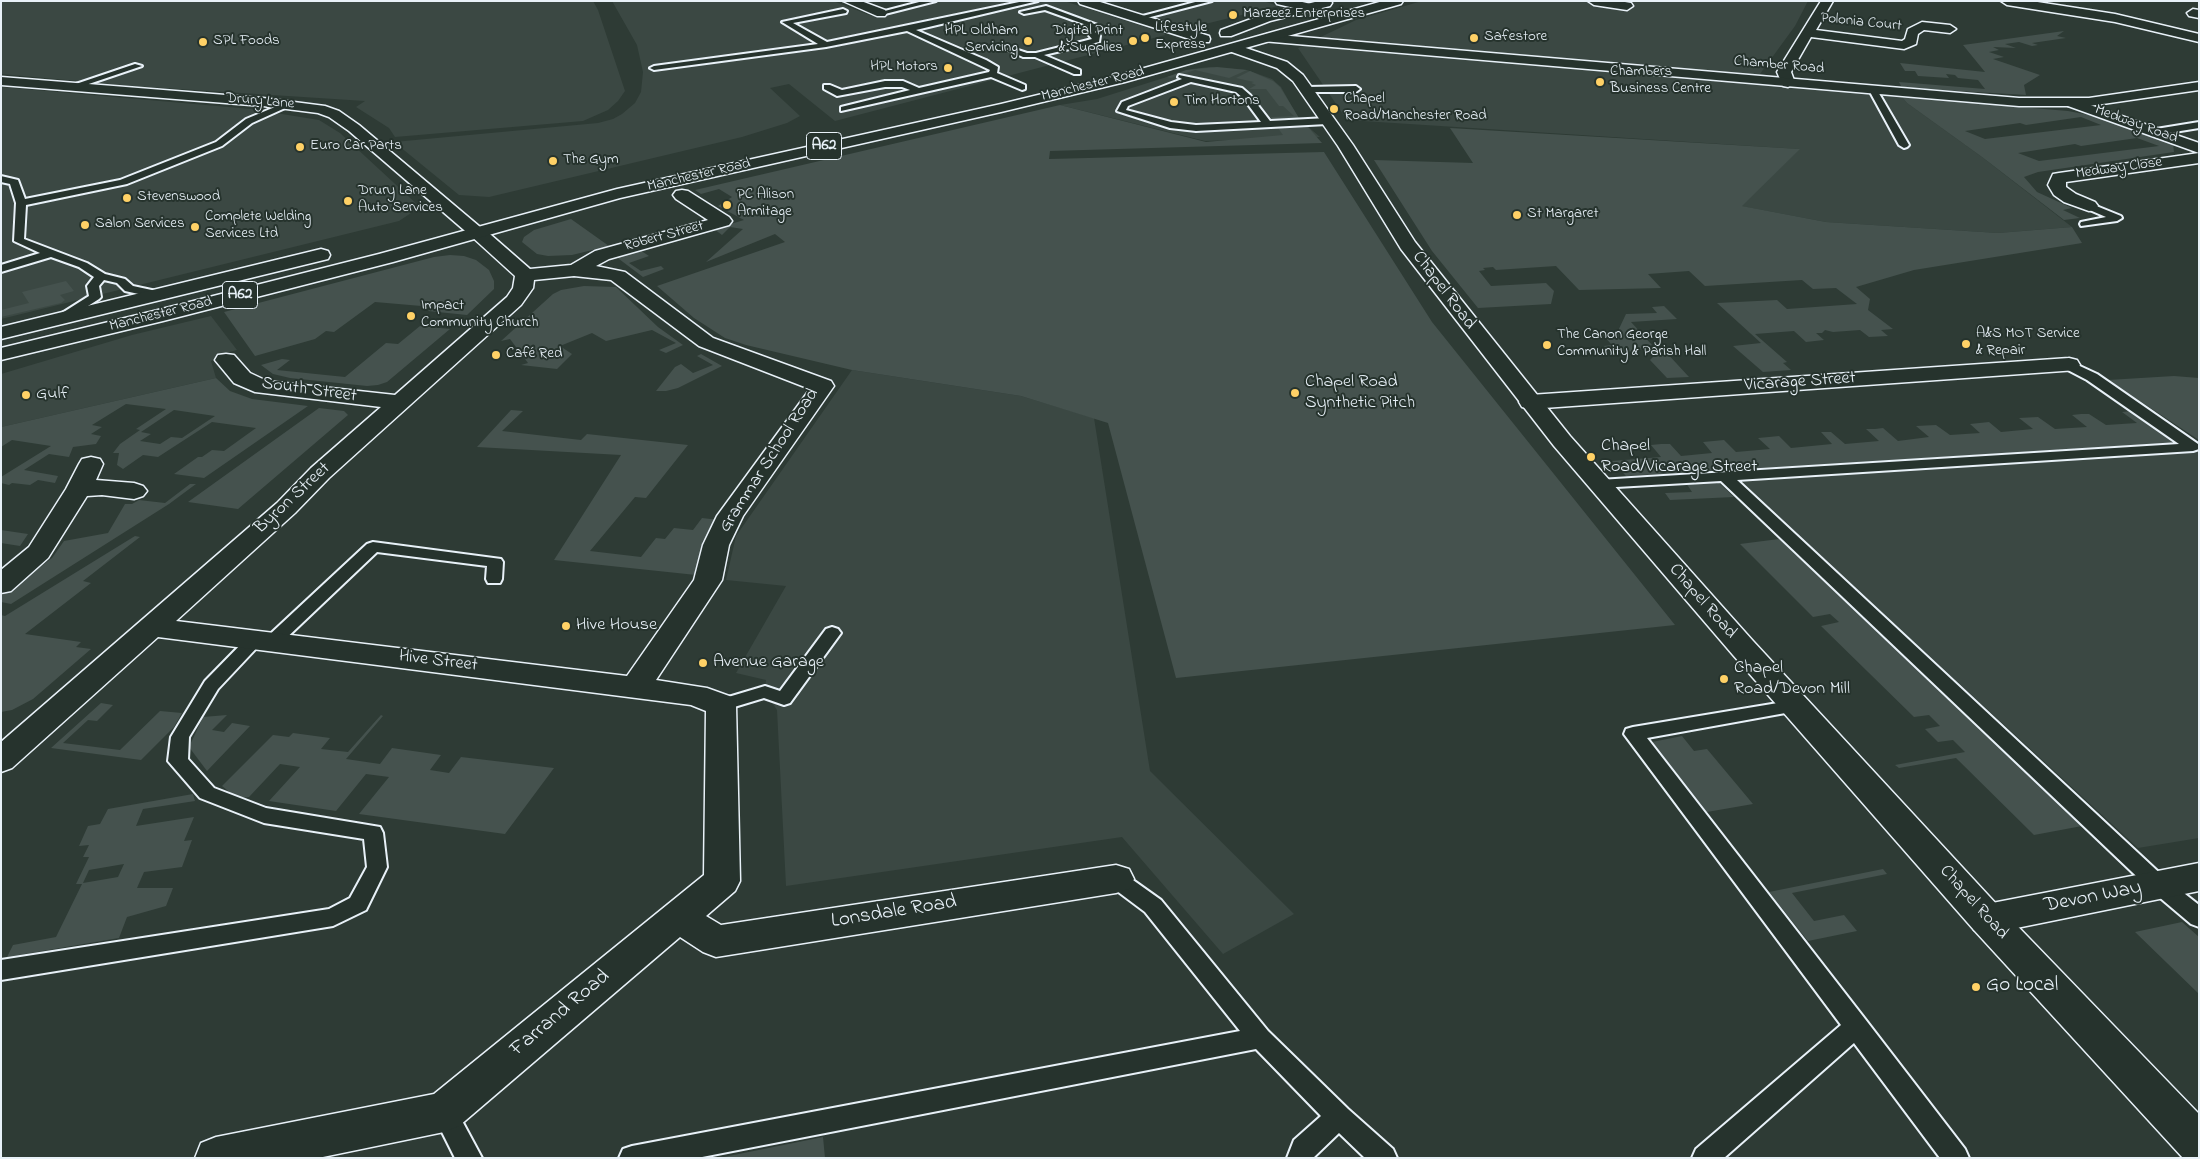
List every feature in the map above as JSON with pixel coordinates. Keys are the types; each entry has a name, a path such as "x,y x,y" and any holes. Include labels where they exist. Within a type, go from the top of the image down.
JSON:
{"main road":[{"name":"Chapel Road","path":"1084,1 1282,65 1298,78 1326,121 1345,145 1408,245 1530,402 1598,484 1987,919 2199,1144"},
{"path":"1281,1 1308,7"},
{"path":"1185,44 1238,30 1266,18 1336,1"},
{"name":"Manchester Road","path":"1,333 334,252 354,254 470,223 588,195 617,194 1002,108 1234,48 1397,1"},
{"path":"1594,1 1627,6"},
{"path":"1788,83 1784,72 1827,1"},
{"path":"2007,1 2115,18 2168,29 2199,38"},
{"path":"846,6 881,13"},
{"path":"2168,29 2197,17"},
{"path":"1324,22 1341,35 1371,46"},
{"name":"Polonia Court","path":"1911,41 1912,32 1922,26 1950,30"},
{"path":"1238,30 1267,38"},
{"name":"Polonia Court","path":"1808,34 1892,45 1904,45 1911,41 1927,43"},
{"name":"Chamber Road","path":"1267,38 2019,102 2073,103 2199,86"},
{"name":"Manchester Road","path":"1059,77 1082,71"},
{"name":"Drury Lane","path":"1,81 290,104 320,109 334,114 347,123 470,223"},
{"name":"Manchester Road","path":"998,93 1027,85"},
{"name":"Medway Road","path":"2073,103 2199,148"},
{"path":"876,121 933,108"},
{"name":"Manchester Road","path":"581,187 818,133"},
{"name":"Medway Close","path":"2089,206 2070,198 2060,191 2056,184 2059,178 2199,158"},
{"name":"Robert Street","path":"574,270 602,254 723,221 688,199 714,198"},
{"path":"470,223 525,275"},
{"name":"Manchester Road","path":"1,354 175,312 470,223"},
{"name":"A62","path":"441,224 470,223"},
{"name":"Grammar School Road","path":"525,275 574,270 602,272 618,276 706,342 823,386 730,516 716,545 708,580 635,687"},
{"name":"Byron Street","path":"3,756 286,508 320,473 514,300 523,288 525,275"},
{"name":"South Street","path":"226,360 242,378 263,387 400,402"},
{"name":"Vicarage Street","path":"1530,402 2069,365"},
{"path":"1,585 39,552 79,489 91,464"},
{"path":"79,489 102,487 134,491"},
{"name":"Hive Street","path":"152,627 696,695 721,705"},
{"name":"Farrand Road","path":"216,1158 444,1112 722,881 721,705"},
{"name":"Devon Way","path":"1987,919 2199,877"},
{"name":"Lonsdale Road","path":"678,917 716,941 1116,879"}],"lane":[{"path":"881,13 933,1"},
{"path":"1139,18 1209,1"},
{"path":"654,68 822,45 908,29 1022,4 1046,8 1096,26 1091,33 1096,36 1096,40 1036,55 1026,55 1012,50"},
{"path":"963,24 1035,5"},
{"path":"830,53 822,45 786,22 846,6"},
{"path":"908,29 983,62 995,69 992,74"},
{"path":"883,34 896,40"},
{"path":"1036,55 1082,71"},
{"path":"71,87 138,66"},
{"path":"844,109 992,74 1027,85"},
{"path":"1268,125 1247,97 1239,90 1186,78 1125,104 1121,111 1184,127 1268,125 1326,121"},
{"path":"827,87 837,93 885,84 903,84 919,90"},
{"path":"1307,90 1356,89"},
{"path":"1873,90 1904,145"},
{"path":"21,203 123,182 219,144 249,121 290,104"},
{"path":"2156,132 2199,125"},
{"path":"1,179 14,182 21,203 19,241 48,254 83,265 101,276 121,281 129,290 157,294"},
{"name":"Medway Close","path":"2085,224 2116,218 2089,206"},
{"path":"1,269 48,254"},
{"path":"63,318 95,297 93,286 101,276"},
{"path":"1598,484 2194,446 2092,377 2069,365"},
{"path":"1724,476 2159,886 2199,918"},
{"path":"1,970 333,917 358,904 377,867 373,832 264,815 207,793 178,761 180,737 211,685 373,547 495,562 494,579"},
{"path":"721,705 765,692 784,699 832,633"},
{"path":"1796,706 1633,734 1956,1158"},
{"path":"1116,879 1153,906 1260,1038 1339,1117 1384,1158"},
{"path":"1705,1158 1857,1026"},
{"path":"632,1158 1260,1038"},
{"path":"444,1112 469,1158"},
{"path":"1300,1158 1303,1149 1339,1117"}],"shaded area":[{"path":"1,1 593,1 598,10 625,91 608,110 583,121 395,137 389,128 356,107 365,101 133,86 1,74"},
{"path":"612,1 833,1 872,16 942,1 1064,1 1164,33 1165,35 835,121 789,84 770,88 800,116 787,123 742,137 489,197 459,195 394,142 598,123 613,119 622,114 635,103 641,92 643,72 637,45"},
{"path":"1213,1 1263,1 1278,6 1189,28 1151,16"},
{"path":"1422,1 1808,1 1795,26 1760,74 1886,89 1902,97 1907,103 1982,157 2072,227 1998,233 1826,222 1741,206 1799,149 1347,120 1298,48 1356,20"},
{"path":"2064,31 2057,36 2066,38 2032,43 2038,45 2032,46 2019,42 2005,44 2016,48 1993,47 1999,50 1989,52 2004,57 1993,59 2040,75 2024,85 2026,95 1908,88 1901,86 1899,82 1985,89 1978,80 1958,78 1955,75 1946,74 1949,78 1918,76 1915,71 1905,71 1900,63 1985,72 1963,45"},
{"path":"1210,67 1247,70 1272,79 1281,87 1299,119 1320,137 1205,141 1060,105 1097,99 1192,69"},
{"path":"1217,67 1247,70 1229,78 1195,70 1171,78 1167,77 1186,70"},
{"path":"1250,71 1273,81 1280,87 1299,118 1272,119 1271,117 1294,116 1283,106 1279,106 1266,89 1249,89 1256,85 1251,83 1254,82 1236,78"},
{"path":"1,87 251,109 319,120 340,133 420,207 399,221 1,319"},
{"path":"1902,97 2068,111 2100,117 2173,144 2174,152 2038,172 2024,177 2037,192 2072,208 2063,210 2080,218 2064,220 1982,157 1907,103","holes":["2081,117 2101,125 1985,139 1965,131","2137,138 2159,146 2039,161 2018,153 2075,144 2081,146"]},
{"name":"Chapel Road Synthetic Pitch","path":"1060,105 1206,142 1283,135 1278,128 1308,127 1322,143 1050,151 1049,159 1324,152 1432,322 1675,625 1176,678 1108,423 1021,396 852,370 746,345 725,338 694,318 657,286 785,242 775,234 706,262 743,229 730,227 722,235 714,229 744,220 718,206 732,197 719,189 701,194 695,190"},
{"path":"1450,128 1800,149 1742,206 1826,222 1998,233 2072,227 2082,243 1914,270 1856,287 1870,299 1868,310 1893,329 1881,330 1888,336 1869,337 1860,330 1833,332 1825,330 1822,333 1816,333 1824,340 1806,342 1794,331 1755,334 1787,362 1783,363 1791,370 1763,372 1733,346 1761,343 1717,303 1777,300 1787,309 1857,304 1836,288 1813,289 1802,280 1705,286 1689,271 1648,274 1661,288 1579,290 1556,266 1496,270 1493,267 1483,268 1485,270 1479,271 1491,286 1546,283 1554,291 1551,304 1478,308 1432,251 1374,160 1473,163"},
{"path":"571,219 609,246 572,255 548,256 537,254 522,242 524,237 534,230"},
{"path":"640,250 649,256 629,263 641,271 661,266 664,269 643,277 615,256"},
{"path":"464,256 476,260 489,270 494,281 494,289 467,315 428,311 433,307 375,302 334,332 326,331 315,339 255,356 224,312 434,257"},
{"path":"66,281 74,291 60,295 65,300 61,303 1,317 1,310 29,303 22,292"},
{"path":"584,286 616,287 658,327 683,345 666,353 659,350 676,343 652,330 606,341 592,333 560,346 572,354 557,369 521,365 528,363 510,339 501,341 553,294 561,290"},
{"path":"1664,306 1677,319 1631,322 1652,345 1638,351 1610,353 1604,346 1612,345 1601,333 1617,333 1626,314 1657,313 1652,307"},
{"path":"211,316 237,350 222,354 211,361 216,378 1,427 1,374 132,335"},
{"path":"420,326 450,329 387,382 378,385 367,386 290,378 273,374 261,365 282,359 290,360 277,370 345,377 386,343 398,344"},
{"path":"1665,351 1689,377 1667,378 1650,360 1658,352"},
{"path":"701,354 722,366 678,388 656,391 675,367 681,364 693,373 713,365 697,356"},
{"path":"852,370 1021,396 1094,418 1150,771 1294,914 1223,954 1122,837 786,886 777,710 765,692 766,680 736,673 786,586 726,580 736,536"},
{"path":"2174,376 2199,378 2199,440 2108,380"},
{"path":"216,378 230,391 252,399 308,406 204,478 174,474 198,457 202,457 212,450 224,451 256,428 212,422 158,457 143,455 123,469 117,465 119,453 113,453 120,444 140,430 136,429 166,409 126,404 92,425 102,427 91,434 101,436 96,444 73,447 69,457 49,454 24,470 58,476 55,483 38,480 30,485 12,483 9,485 1,483 1,477 51,446 12,440 1,447 1,427","holes":["174,410 215,416 182,438 171,437 160,444 140,441 151,434 141,432"]},
{"path":"319,408 344,411 348,415 238,509 188,502"},
{"path":"511,410 523,411 502,431 581,440 587,434 688,445 646,498 635,497 590,551 641,557 656,538 665,539 674,528 693,530 702,518 719,520 702,542 702,556 696,575 554,560 621,455 477,447"},
{"path":"2132,411 2173,439 2173,443 1626,476 1612,461 1661,457 1651,445 1661,444 1670,444 1681,456 1712,453 1703,442 1724,440 1736,452 1770,449 1758,438 1779,436 1791,448 1832,444 1821,432 1831,432 1845,444 1879,441 1866,429 1883,428 1898,441 1929,437 1916,426 1936,425 1950,435 1980,433 1970,424 1989,422 2001,432 2033,429 2019,418 2038,417 2055,429 2087,427 2072,415 2081,414 2089,414 2106,425 2137,423 2122,412"},
{"path":"2199,450 2199,838 2138,848 1739,481"},
{"path":"1718,482 1734,497 1670,500 1665,493 1692,492 1686,483"},
{"path":"190,484 196,484 169,504 11,604 1,602 1,596 52,558 64,541 108,533 125,504 132,504 139,500 165,503"},
{"path":"1,530 28,534 20,546 1,543"},
{"path":"135,536 140,537 83,581 91,583 25,634 81,642 76,647 91,649 33,699 12,710 1,712 1,615 5,616"},
{"path":"1779,539 2082,826 2034,835 1956,758 1899,768 1895,765 1965,752 1953,740 1938,742 1925,729 1940,726 1929,715 1914,717 1821,626 1839,622 1830,614 1813,617 1740,544"},
{"path":"101,703 113,705 97,721 88,720 63,743 120,750 160,711 182,713 174,727 141,760 51,748"},
{"path":"227,715 212,730 224,732 232,723 250,726 207,771 189,747 203,717"},
{"path":"381,715 383,716 346,759 380,764 392,748 441,755 430,770 449,773 461,757 554,768 505,834 359,814 389,777 366,774 336,811 269,801 300,767 280,764 249,797 237,798 222,786 273,735 289,737 293,733 330,738 321,749 348,752"},
{"path":"1682,736 1694,751 1707,749 1753,804 1707,812 1652,742"},
{"path":"193,794 195,801 143,809 136,826 194,817 184,841 192,840 182,867 144,872 137,888 173,888 166,906 127,917 119,938 7,957 13,945 56,937 82,884 76,884 89,857 83,857 89,845 79,846 88,826 100,824 108,809","holes":["124,864 118,877 83,883 89,870"]},
{"path":"1883,869 1887,874 1792,893 1814,921 1844,915 1857,931 1808,941 1769,892"},
{"path":"2182,922 2199,937 2199,994 2135,932"},
{"path":"823,1137 825,1158 719,1158"}],"place":[{"name":"Marzeez Enterprises","path":"1233,15"},
{"name":"Lifestyle Express","path":"1145,38"},
{"name":"Safestore","path":"1474,38"},
{"name":"HPL Oldham Servicing","path":"1028,41"},
{"name":"Digital Print & Supplies","path":"1133,41"},
{"name":"SPL Foods","path":"203,42"},
{"name":"HPL Motors","path":"948,68"},
{"name":"Chambers Business Centre","path":"1600,82"},
{"name":"Tim Hortons","path":"1174,102"},
{"name":"Chapel Road/Manchester Road","path":"1334,109"},
{"name":"Euro Car Parts","path":"300,147"},
{"name":"The Gym","path":"553,161"},
{"name":"Stevenswood","path":"127,198"},
{"name":"Drury Lane Auto Services","path":"348,201"},
{"name":"PC Alison Armitage","path":"727,205"},
{"name":"St Margaret","path":"1517,215"},
{"name":"Salon Services","path":"85,225"},
{"name":"Complete Welding Services Ltd","path":"195,227"},
{"name":"Impact Community Church","path":"411,316"},
{"name":"A&S MOT Service & Repair","path":"1966,344"},
{"name":"The Canon George Community & Parish Hall","path":"1547,345"},
{"name":"Café Red","path":"496,355"},
{"name":"Chapel Road Synthetic Pitch","path":"1295,393"},
{"name":"Gulf","path":"26,395"},
{"name":"Chapel Road/Vicarage Street","path":"1591,457"},
{"name":"Hive House","path":"566,626"},
{"name":"Avenue Garage","path":"703,663"},
{"name":"Chapel Road/Devon Mill","path":"1724,679"},
{"name":"Go Local","path":"1976,987"}]}
